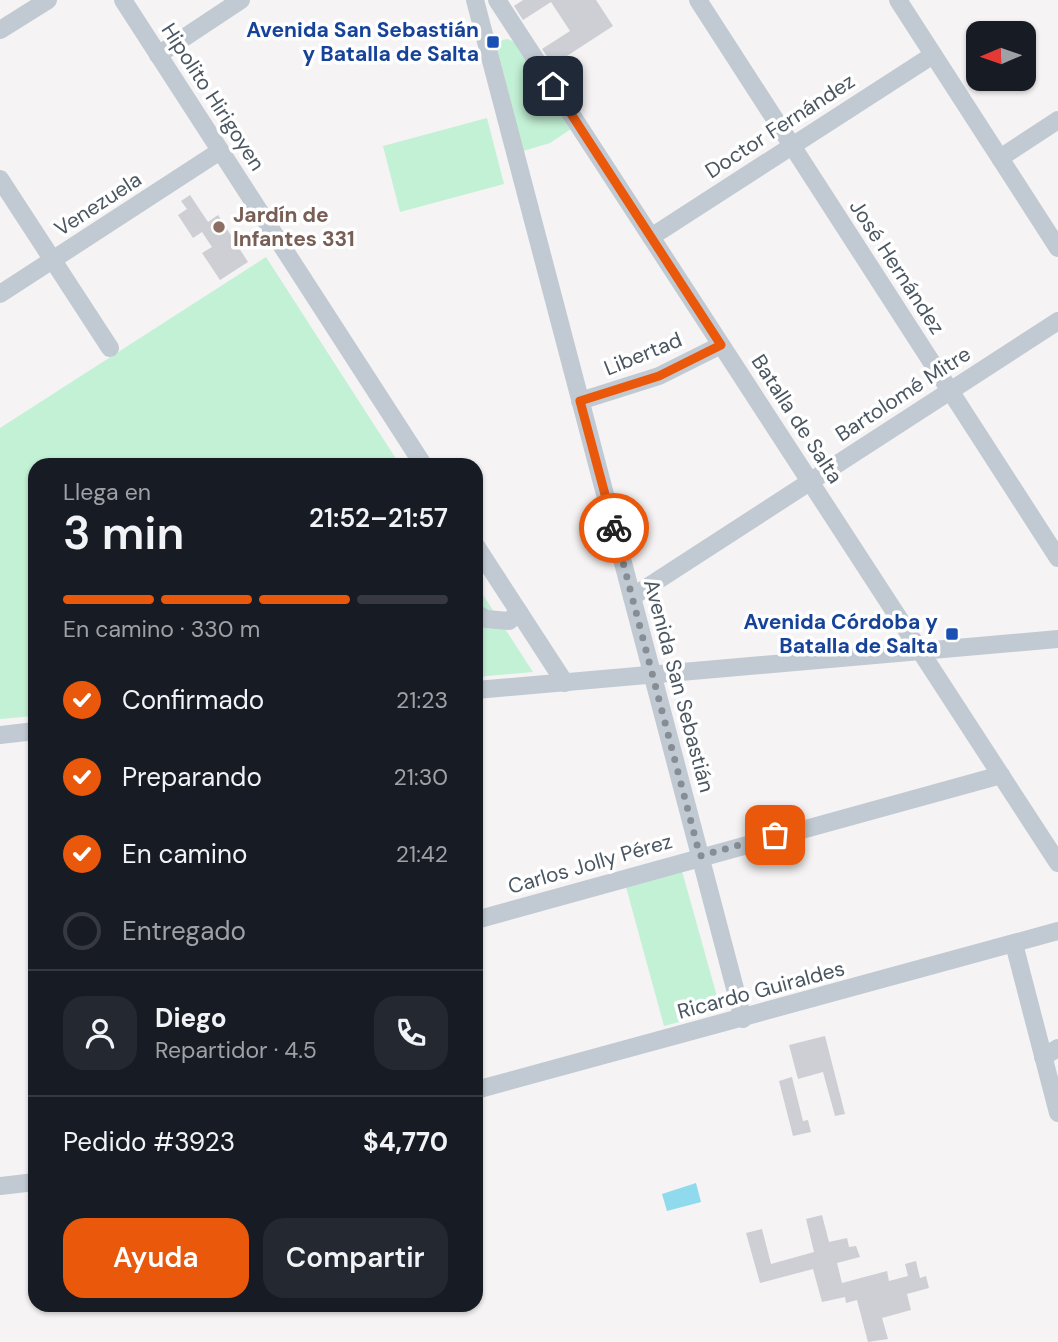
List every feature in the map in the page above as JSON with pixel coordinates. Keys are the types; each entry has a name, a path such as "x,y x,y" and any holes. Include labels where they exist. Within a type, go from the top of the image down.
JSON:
{"street":[{"path":"0,30 48,0"},
{"name":"Hipolito Hirigoyen","path":"123,0 419,458"},
{"path":"158,55 241,0"},
{"name":"Avenida San Sebastián","path":"475,0 743,1019"},
{"name":"Batalla de Salta","path":"497,0 1058,863"},
{"name":"José Hernández","path":"698,0 1058,558"},
{"path":"898,0 1058,248"},
{"name":"Doctor Fernández","path":"651,237 933,55"},
{"path":"1000,158 1058,120"},
{"name":"Venezuela","path":"0,294 220,151"},
{"path":"0,178 110,348"},
{"name":"Bartolomé Mitre","path":"632,597 1058,321"},
{"name":"Libertad","path":"580,401 659,376 721,345"},
{"path":"483,557 565,683"},
{"path":"483,617 509,621 519,612"},
{"path":"483,689 919,649 1058,639"},
{"path":"0,735 28,732"},
{"name":"Carlos Jolly Pérez","path":"483,918 1001,775"},
{"name":"Ricardo Guiraldes","path":"483,1088 1058,931"},
{"path":"1014,944 1050,1052 1058,1113"},
{"path":"0,1186 28,1183"}],"green space":[{"path":"502,40 514,42 571,129 550,143 523,151 497,48"},
{"path":"487,118 504,184 400,212 383,146"},
{"path":"266,257 395,458 28,458 28,717 0,719 0,428"},
{"path":"483,595 533,672 483,676"},
{"path":"682,871 721,1011 664,1026 626,887"}],"water":[{"path":"696,1183 701,1202 667,1211 662,1194"}],"building":[{"path":"523,0 596,0 613,26 553,65 542,49 570,31 551,2 523,20 514,6"},
{"path":"190,195 208,222 218,215 248,262 220,280 202,253 212,247 202,232 193,238 178,215 187,209 181,201"},
{"path":"825,1036 845,1114 835,1116 823,1072 798,1079 789,1045"},
{"path":"792,1077 803,1121 808,1120 811,1132 793,1136 779,1081"},
{"path":"822,1215 829,1242 847,1238 849,1247 856,1246 860,1257 837,1263 842,1283 887,1271 889,1281 908,1276 905,1264 916,1261 920,1278 926,1276 929,1288 907,1294 911,1310 882,1318 888,1339 868,1342 857,1300 846,1303 845,1297 822,1302 813,1269 760,1283 746,1233 762,1229 771,1264 814,1252 806,1219"}],"way so far":[{"path":"614,528 700,856 775,835"}],"place":[{"name":"Avenida San Sebastián y Batalla de Salta","path":"493,42"},
{"name":"Jardín de Infantes 331","path":"219,227"},
{"name":"Avenida Córdoba y Batalla de Salta","path":"952,634"}],"route":[{"path":"553,86 721,345 659,376 580,401 614,528"}]}
